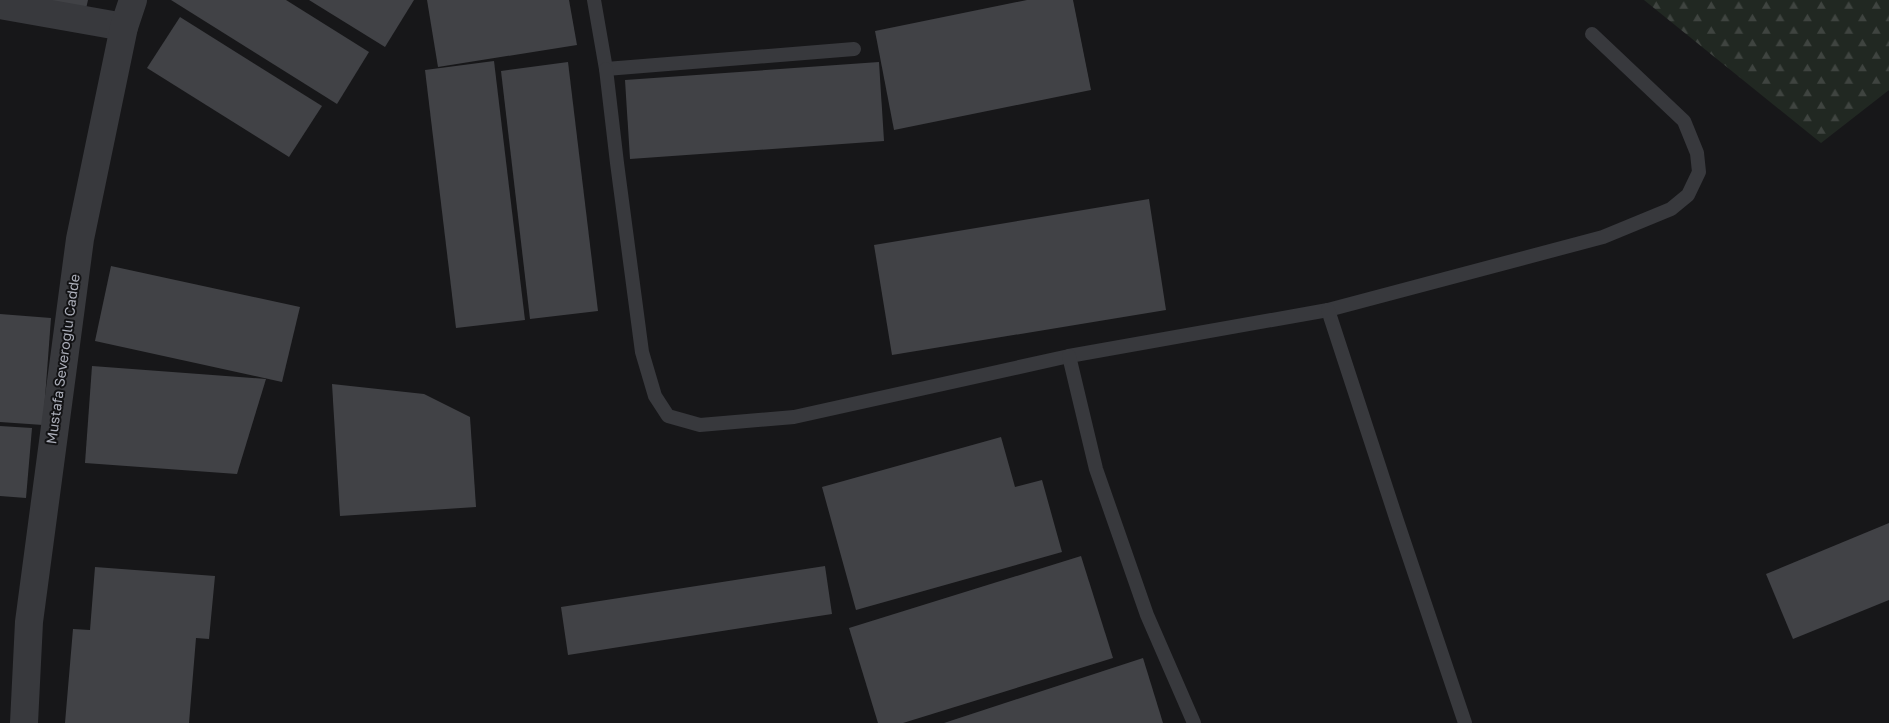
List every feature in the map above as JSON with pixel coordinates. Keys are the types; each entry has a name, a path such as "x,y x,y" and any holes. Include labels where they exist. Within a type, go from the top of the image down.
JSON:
{"street":[{"name":"Mustafa Severoğlu Cadde","path":"24,723 29,622 80,238 124,27 133,0"},
{"path":"0,5 124,27"}],"lane":[{"path":"594,0 606,69 642,352 655,396 668,416 700,425 794,417 1069,356 1328,310 1603,237 1671,209 1688,195 1699,172 1697,153 1684,121 1592,34"},
{"path":"606,69 854,50"},
{"path":"1328,310 1465,723"},
{"path":"1069,356 1096,469 1147,615 1194,723"}],"green space":[{"path":"1644,0 1889,0 1889,90 1821,143"}],"building":[{"path":"29,0 88,0 85,13"},
{"path":"171,0 286,0 369,52 337,104"},
{"path":"309,0 414,0 385,47"},
{"path":"427,0 569,0 577,45 438,67"},
{"path":"1027,0 1073,0 1091,90 894,130 875,31"},
{"path":"180,17 322,106 289,157 147,68"},
{"path":"494,61 525,320 456,328 425,70"},
{"path":"568,62 598,311 530,319 501,71"},
{"path":"879,62 884,141 630,159 625,80"},
{"path":"1149,199 1166,310 892,355 874,245"},
{"path":"111,266 300,307 282,382 95,341"},
{"path":"0,314 51,318 43,425 0,422"},
{"path":"92,366 266,379 237,474 85,463"},
{"path":"332,384 424,394 470,417 476,507 340,516"},
{"path":"0,426 32,428 26,498 0,496"},
{"path":"1001,437 1015,487 1042,480 1062,552 856,610 822,487"},
{"path":"1889,523 1889,600 1793,639 1766,574"},
{"path":"1081,556 1113,658 903,723 878,723 849,628"},
{"path":"825,566 832,614 568,655 561,607"},
{"path":"95,567 215,576 209,639 196,638 189,723 65,723 73,629 90,630"},
{"path":"1143,658 1163,723 944,723"}]}
